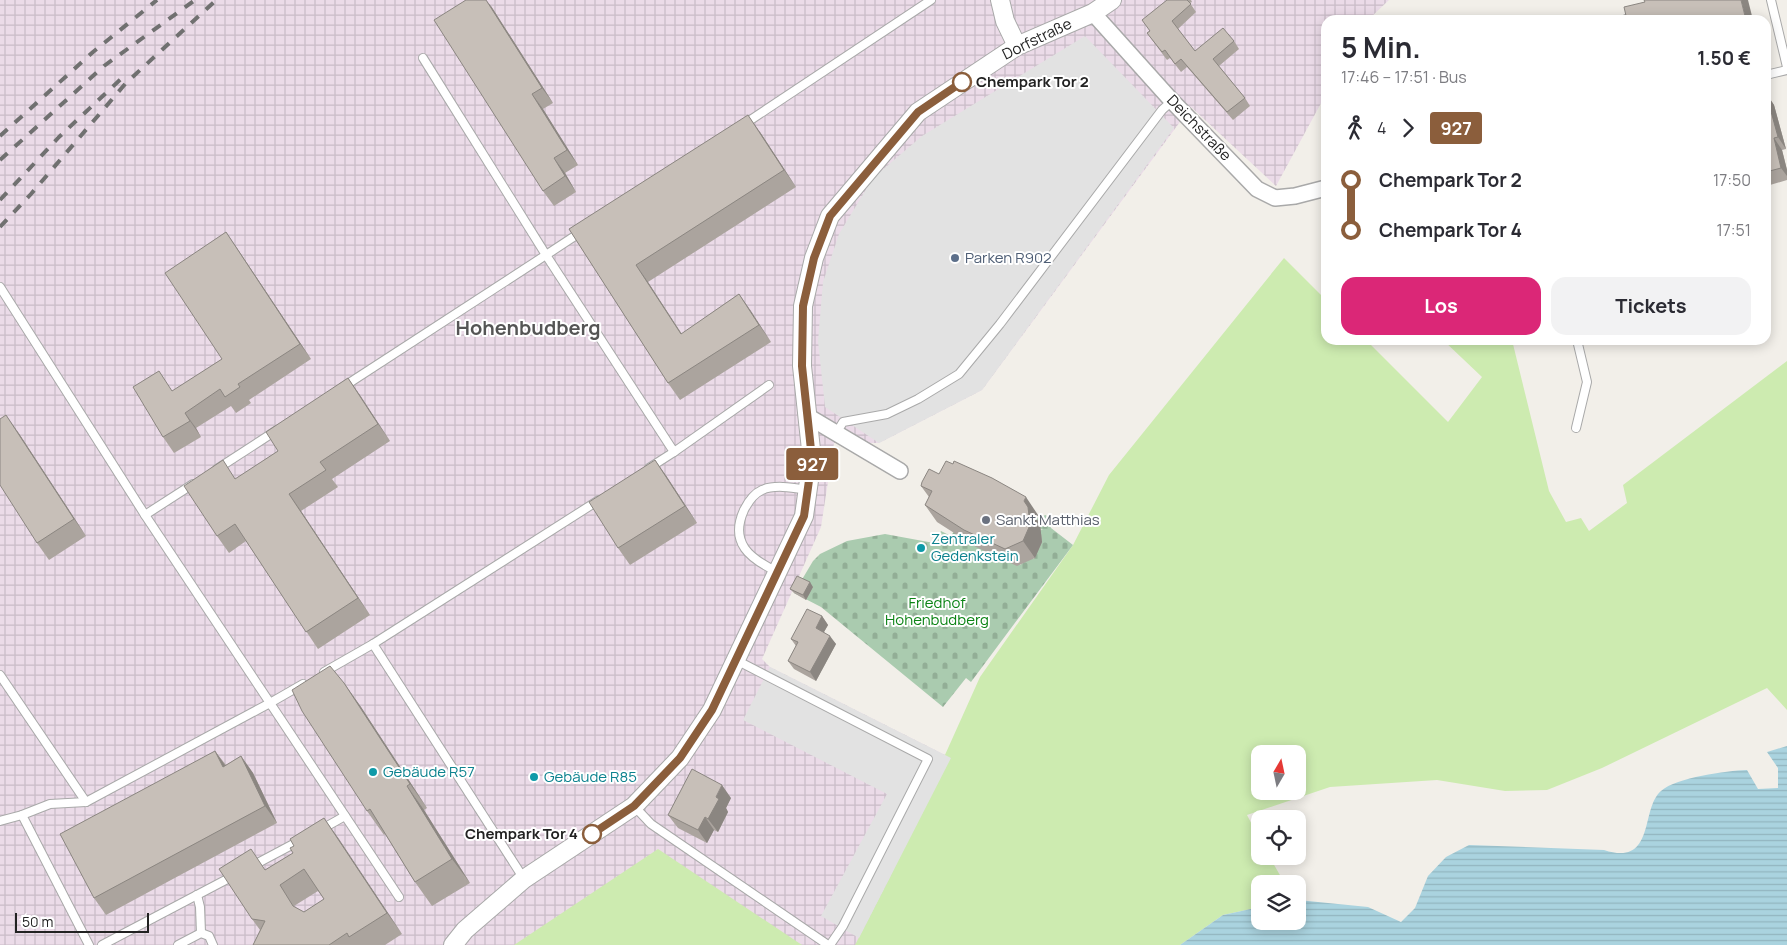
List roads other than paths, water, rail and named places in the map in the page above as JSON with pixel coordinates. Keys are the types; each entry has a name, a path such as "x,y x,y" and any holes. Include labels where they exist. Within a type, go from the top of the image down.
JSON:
{"street":[{"path":"1000,0 1005,21 1017,46"},
{"name":"Dorfstraße","path":"453,945 465,930 524,879 634,806 680,758 712,710 804,516 812,459 809,417 802,366 803,306 814,258 830,216 918,112 1017,46 1094,13 1112,0"},
{"name":"Deichstraße","path":"1094,13 1172,101 1257,189 1275,198 1295,196 1321,189"},
{"path":"809,417 900,470"}],"lane":[{"path":"734,130 931,0"},
{"path":"1771,0 1787,68 1771,73"},
{"path":"423,58 546,255 674,452"},
{"path":"837,432 843,422 887,414 918,399 959,374 1000,324 1162,110 1172,101"},
{"path":"337,391 587,228"},
{"path":"0,287 145,515 399,897"},
{"path":"1576,428 1586,382 1578,345"},
{"path":"640,474 769,385"},
{"path":"212,472 287,423"},
{"path":"145,515 204,478"},
{"path":"778,572 756,562 738,537 738,527 750,498 762,490 782,488 808,490"},
{"path":"0,821 50,804 86,802 270,703 373,644 607,495"},
{"path":"373,644 524,879"},
{"path":"634,806 651,824 829,945 843,926 928,759 736,660"},
{"path":"0,675 86,802"},
{"path":"22,815 89,945"},
{"path":"102,945 345,816"},
{"path":"197,895 200,907 201,933"},
{"path":"178,945 201,933"},
{"path":"201,933 208,936 213,945"}],"water":[{"path":"1787,746 1787,945 1180,945 1223,915 1251,909 1251,930 1306,930 1306,901 1368,907 1401,922 1415,908 1428,876 1446,857 1469,845 1604,850 1621,853 1632,850 1639,844 1644,834 1655,799 1668,786 1690,778 1747,770 1758,789 1778,788 1778,768 1767,752"}],"railway":[{"path":"0,136 93,52 157,0"},
{"path":"0,160 104,66 195,0"},
{"path":"0,227 31,194 126,83 214,2"},
{"path":"0,200 59,137 122,78"}],"place":[{"name":"Chempark Tor 2","path":"962,82"},
{"name":"Parken R902","path":"955,258"},
{"name":"Sankt Matthias","path":"986,520"},
{"name":"Zentraler Gedenkstein","path":"921,548"},
{"name":"Gebäude R57","path":"373,772"},
{"name":"Gebäude R85","path":"534,777"},
{"name":"Chempark Tor 4","path":"592,834"}],"district":[{"name":"Hohenbudberg","path":"528,328"}],"park label":[{"name":"Friedhof Hohenbudberg","path":"937,612"}]}
